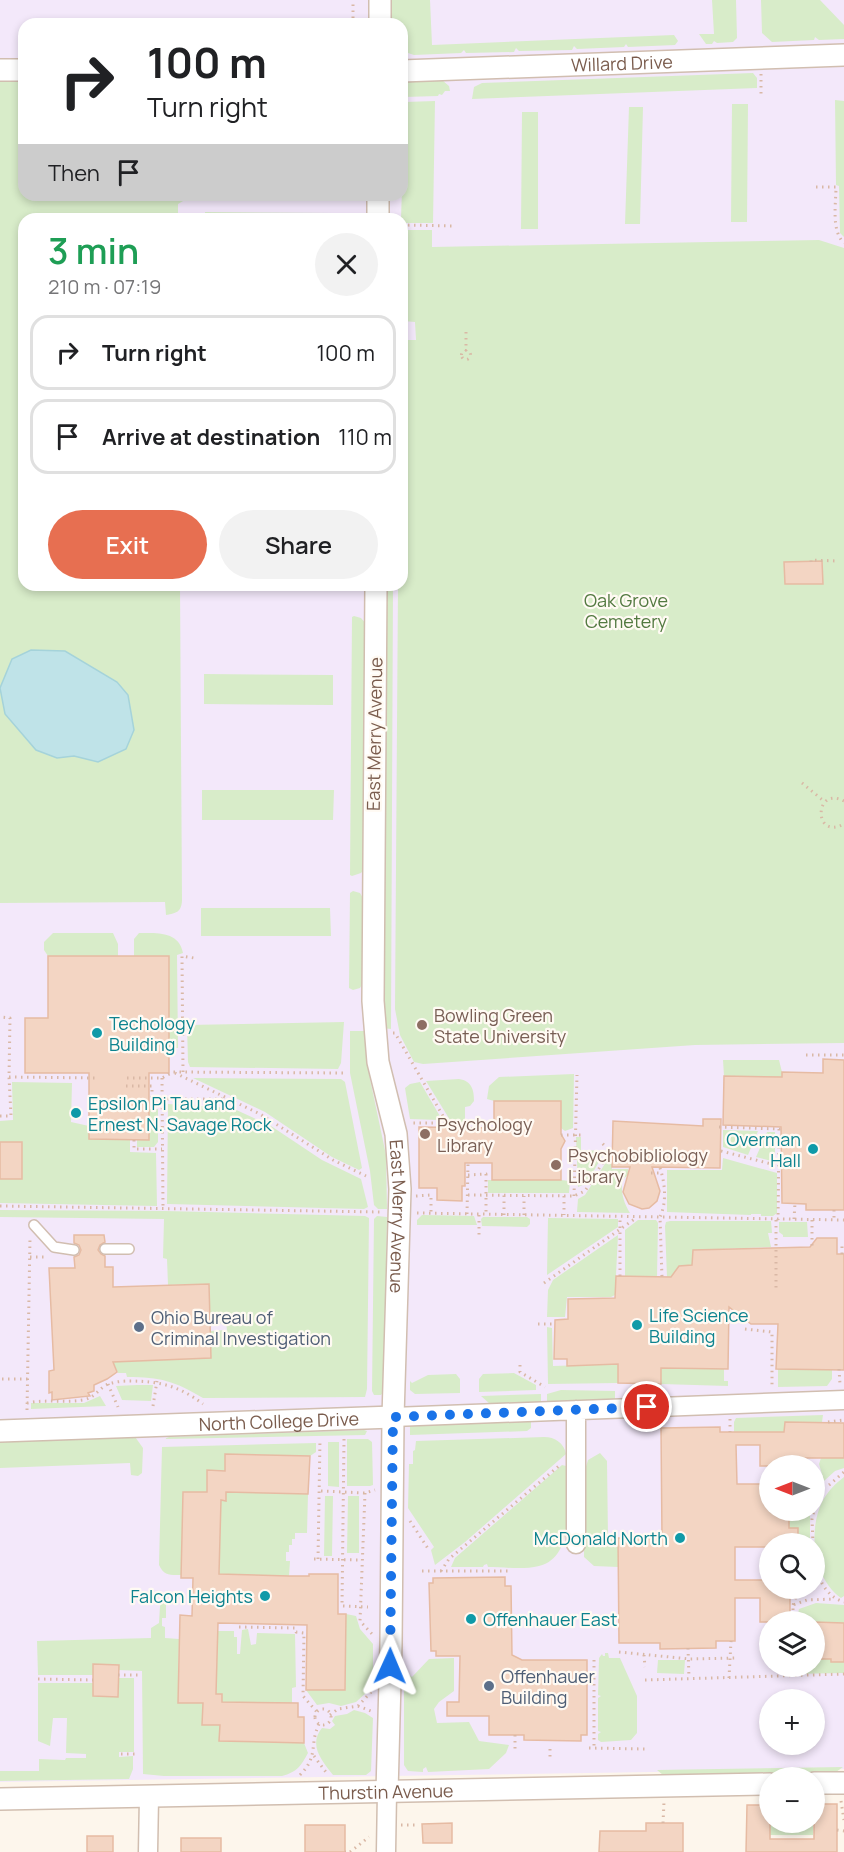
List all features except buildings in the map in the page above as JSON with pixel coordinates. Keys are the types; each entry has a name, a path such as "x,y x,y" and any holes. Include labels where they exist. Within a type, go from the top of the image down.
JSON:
{"street":[{"path":"380,0 380,18"},
{"name":"Willard Drive","path":"408,71 844,55"},
{"path":"0,70 18,70"},
{"name":"East Merry Avenue","path":"376,591 372,957 374,1030 378,1062 396,1134 400,1189 393,1417 386,1852"},
{"name":"North College Drive","path":"0,1431 844,1400"},
{"path":"576,1410 576,1544"},
{"name":"Thurstin Avenue","path":"0,1799 759,1784"},
{"path":"825,1786 842,1790"},
{"path":"148,1852 149,1797"}],"lane":[{"path":"34,1225 54,1246 74,1250"},
{"path":"105,1249 129,1249"}],"path":[{"path":"353,0 353,18"},
{"path":"760,69 761,95"},
{"path":"816,187 836,187 837,231 844,243"},
{"path":"408,225 455,226"},
{"path":"466,332 466,351"},
{"path":"811,562 811,560 837,561"},
{"path":"802,783 825,802"},
{"path":"844,801 834,798 825,802 820,810 822,819 833,828 844,824"},
{"path":"183,1072 182,956 194,957"},
{"path":"0,1017 10,1018 11,1116 0,1116"},
{"path":"395,1033 447,1123 409,1123"},
{"path":"806,1054 844,1055"},
{"path":"173,1072 260,1114 325,1156 366,1176"},
{"path":"127,1078 162,1078 173,1072 346,1073"},
{"path":"574,1196 577,1075"},
{"path":"9,1077 96,1078"},
{"path":"162,1078 163,1209"},
{"path":"126,1086 152,1086 152,1099 226,1099"},
{"path":"765,1126 718,1125 779,1129 776,1291"},
{"path":"561,1135 581,1135"},
{"path":"134,1140 134,1149 162,1149"},
{"path":"468,1195 574,1196 585,1191 611,1151 601,1142"},
{"path":"721,1151 779,1166"},
{"path":"467,1214 468,1163"},
{"path":"660,1168 665,1181 664,1209 660,1217 662,1278"},
{"path":"651,1173 662,1173"},
{"path":"468,1175 486,1174 486,1215"},
{"path":"414,1196 431,1195 431,1214"},
{"path":"504,1195 504,1215"},
{"path":"524,1196 524,1215"},
{"path":"564,1196 564,1216"},
{"path":"794,1220 795,1203"},
{"path":"0,1206 389,1213"},
{"path":"834,1210 834,1220"},
{"path":"413,1213 844,1220"},
{"path":"479,1215 479,1235"},
{"path":"620,1217 620,1276"},
{"path":"544,1283 637,1217"},
{"path":"812,1220 812,1247"},
{"path":"27,1410 30,1236"},
{"path":"842,1254 842,1246 844,1246"},
{"path":"538,1324 555,1324"},
{"path":"745,1329 772,1332 772,1390"},
{"path":"520,1365 520,1372 545,1387"},
{"path":"839,1370 839,1381"},
{"path":"2,1379 28,1379"},
{"path":"27,1403 41,1400 47,1402 85,1400 108,1384 126,1381 157,1381 190,1395 203,1404"},
{"path":"153,1406 157,1381"},
{"path":"108,1384 118,1407"},
{"path":"730,1415 730,1432"},
{"path":"828,1422 844,1420"},
{"path":"320,1439 321,1491 316,1559 362,1560 365,1493"},
{"path":"344,1439 340,1591 342,1606 368,1606"},
{"path":"441,1571 449,1559 576,1452"},
{"path":"829,1485 844,1472"},
{"path":"321,1491 365,1493 377,1489"},
{"path":"405,1513 429,1550"},
{"path":"422,1571 511,1571"},
{"path":"825,1587 834,1599"},
{"path":"793,1611 795,1599"},
{"path":"793,1605 807,1600 834,1599 844,1602"},
{"path":"239,1627 295,1628 296,1632 304,1633 303,1696 316,1712 315,1718 319,1724"},
{"path":"729,1678 731,1641"},
{"path":"688,1648 689,1678"},
{"path":"619,1652 690,1659 738,1658"},
{"path":"644,1655 645,1667"},
{"path":"594,1660 592,1748 645,1749"},
{"path":"645,1680 844,1674"},
{"path":"118,1676 138,1675"},
{"path":"38,1679 93,1680"},
{"path":"358,1706 376,1686"},
{"path":"330,1715 338,1709 358,1706 376,1713"},
{"path":"316,1712 321,1709 326,1710 330,1715 330,1720 326,1724 319,1724"},
{"path":"297,1778 309,1767 314,1755 313,1737 319,1724"},
{"path":"515,1735 515,1749"},
{"path":"550,1749 550,1758"},
{"path":"121,1754 138,1754"},
{"path":"314,1755 331,1778"},
{"path":"842,1790 844,1820"},
{"path":"663,1823 665,1800"},
{"path":"837,1830 844,1831"}],"shaded area":[{"name":"Bowling Green State University","path":"0,0 844,0 844,1769 759,1767 759,1770 0,1782"}],"green space":[{"path":"389,0 430,0 432,45 674,35 678,41 675,45 628,47 626,44 624,47 577,49 574,46 572,50 519,51 516,48 514,52 466,53 464,50 461,53 414,55 408,53 408,18 389,18"},
{"path":"712,0 736,0 737,38 733,42 717,43 714,41 712,44 706,44 699,34 714,34"},
{"path":"761,0 820,0 844,25 844,39 819,40 815,37 814,40 772,42 762,33"},
{"path":"753,73 757,78 757,88 472,99 474,87 482,83"},
{"path":"0,80 18,80 18,201 183,201 178,204 178,213 18,213 18,591 180,591 182,901 181,908 176,913 166,915 165,902 0,903"},
{"path":"442,80 449,86 450,91 445,91 438,96 408,97 408,82"},
{"path":"835,100 844,101 844,237 840,233 839,186 836,185"},
{"path":"435,101 433,223 408,223 408,213 401,213 402,201 408,201 408,102"},
{"path":"732,104 748,104 747,222 731,222"},
{"path":"629,107 643,107 640,224 625,224"},
{"path":"522,112 538,112 538,229 521,229"},
{"path":"205,212 335,213 205,213"},
{"name":"Oak Grove Cemetery","path":"408,230 432,230 432,247 819,240 844,248 844,1043 695,1045 423,1064 414,1062 400,1035 395,1009 398,591 408,591 408,340 416,340 415,322 408,321"},
{"path":"385,591 393,591 391,1029 382,1028"},
{"path":"352,617 361,618 367,625 367,866 361,873 352,876 350,875"},
{"path":"204,674 333,675 333,705 204,704"},
{"path":"202,790 334,790 333,820 202,820"},
{"path":"353,891 360,893 364,900 364,981 360,988 353,990 349,988 350,893"},
{"path":"201,908 330,908 331,936 201,936"},
{"path":"53,933 113,933 118,944 118,956 48,956 44,950 44,942"},
{"path":"139,933 166,935 172,937 181,946 183,953 177,955 178,1048 169,1048 134,956 134,939"},
{"path":"344,1022 341,1063 338,1069 190,1067 188,1062 187,1025"},
{"path":"350,1031 364,1031 370,1079 386,1155 387,1209 378,1209 374,1205 370,1171 350,1073"},
{"path":"723,1060 779,1060 782,1072 781,1105 765,1077 724,1076"},
{"path":"574,1074 573,1128 565,1131 561,1128 561,1101 494,1101 487,1099 489,1086 499,1077"},
{"path":"193,1078 341,1079 345,1082 362,1168 359,1170 332,1157 265,1112"},
{"path":"459,1079 467,1082 471,1087 474,1101 470,1106 465,1107 465,1127 450,1127 450,1120 426,1081"},
{"path":"12,1082 72,1083 71,1122 89,1126 89,1139 130,1140 130,1152 156,1153 157,1206 0,1203 0,1179 21,1179 0,1142 0,1121 13,1120"},
{"path":"420,1082 441,1118 440,1120 410,1119 405,1088 410,1084"},
{"path":"168,1104 232,1108 271,1126 322,1160 361,1179 368,1207 364,1209 167,1204"},
{"path":"149,1109 158,1109 158,1142 154,1147 137,1147 137,1140"},
{"path":"723,1130 758,1131 748,1155 723,1147"},
{"path":"767,1132 775,1132 775,1162 756,1157"},
{"path":"576,1137 581,1137 581,1150 605,1151 587,1183 578,1187"},
{"path":"723,1158 777,1173 777,1213 773,1216 761,1216 761,1214 667,1212 667,1170 722,1170"},
{"path":"608,1159 611,1159 612,1169 628,1169 628,1175 622,1180 622,1189 624,1201 630,1213 577,1212 578,1199 585,1195"},
{"path":"488,1180 570,1181 569,1193 488,1193"},
{"path":"0,1210 165,1211 365,1216 369,1218 367,1389 365,1397 203,1398 167,1381 127,1377 126,1373 118,1373 113,1362 211,1358 210,1331 227,1330 226,1323 210,1324 209,1284 168,1285 167,1259 163,1258 164,1219 0,1217"},
{"path":"422,1215 474,1216 477,1225 417,1225 417,1220"},
{"path":"377,1216 387,1217 384,1391 381,1395 374,1395 372,1391 374,1219"},
{"path":"483,1217 527,1217 530,1219 530,1224 527,1227 482,1226"},
{"path":"548,1218 618,1219 618,1227 547,1275"},
{"path":"638,1220 656,1220 658,1223 657,1278 625,1276 625,1230"},
{"path":"771,1221 772,1233 768,1233 771,1247 693,1250 691,1302 667,1277 665,1226 666,1222"},
{"path":"779,1222 807,1222 808,1237 783,1237 779,1232"},
{"path":"618,1235 615,1295 611,1297 567,1297 565,1317 547,1317 548,1290 553,1280"},
{"path":"547,1327 552,1328 553,1366 618,1364 618,1383 548,1384"},
{"path":"661,1368 724,1369 724,1381 728,1381 728,1386 661,1384"},
{"path":"778,1369 832,1369 832,1379 827,1386 778,1387"},
{"path":"514,1373 536,1385 536,1390 479,1392 479,1379 483,1374"},
{"path":"456,1374 460,1379 460,1393 415,1394 410,1390 410,1381 412,1383 428,1375"},
{"path":"153,1385 151,1401 122,1400 116,1386"},
{"path":"561,1390 615,1391 615,1401 547,1403 547,1394"},
{"path":"541,1394 541,1402 490,1404 481,1396"},
{"path":"100,1396 106,1406 31,1409 31,1403 84,1403"},
{"path":"823,1415 822,1422 785,1422 784,1432 734,1432 736,1418"},
{"path":"531,1420 531,1428 527,1431 410,1435 410,1425"},
{"path":"367,1431 365,1435 164,1439 169,1437"},
{"path":"133,1434 143,1448 142,1473 138,1476 131,1475 130,1463 0,1468 0,1438"},
{"path":"544,1437 558,1441 566,1454 465,1542 435,1565 431,1550 434,1547 408,1508 409,1464 413,1464 416,1441"},
{"path":"347,1439 368,1439 372,1442 373,1485 347,1486"},
{"path":"328,1442 339,1442 339,1487 328,1486"},
{"path":"316,1443 316,1452 310,1456 225,1454 225,1471 207,1471 207,1492 183,1492 181,1575 171,1575 163,1571 159,1565 162,1447"},
{"path":"600,1453 607,1461 608,1537 618,1538 618,1567 594,1566 584,1557 584,1473 588,1460"},
{"path":"825,1458 844,1458 844,1468 835,1471 825,1480"},
{"path":"562,1465 566,1466 567,1524 559,1551 551,1560 539,1566 527,1568 488,1567 487,1564 483,1567 451,1567 455,1558"},
{"path":"844,1477 844,1596 841,1598 825,1580 825,1533 814,1533 816,1521 825,1521 825,1497"},
{"path":"226,1492 308,1494 307,1533 295,1533 292,1545 289,1545 289,1552 286,1552 286,1561 290,1561 289,1576 219,1574 221,1500 226,1500"},
{"path":"325,1496 333,1496 332,1556 324,1556"},
{"path":"348,1496 359,1496 359,1553 347,1553"},
{"path":"789,1521 810,1521 810,1533 792,1533 789,1528"},
{"path":"164,1600 175,1600 176,1604 166,1604 166,1618 162,1618 162,1626 165,1627 165,1638 179,1639 178,1703 203,1703 202,1725 220,1725 220,1741 304,1743 308,1753 295,1770 282,1776 143,1774 142,1671 118,1670 93,1675 38,1675 37,1641 151,1638 151,1628 159,1623 160,1606"},
{"path":"816,1603 844,1605 844,1623 825,1623 825,1611 799,1611"},
{"path":"346,1614 356,1616 360,1629 373,1644 373,1682 367,1692 356,1702 341,1706 329,1703 317,1705 306,1690 345,1690"},
{"path":"248,1629 251,1645 256,1644 257,1633 295,1634 296,1687 292,1688 292,1703 222,1702 222,1695 216,1694 218,1631 234,1631 234,1637 237,1637 237,1654 240,1654 242,1630"},
{"path":"605,1653 608,1653 609,1658 620,1658 637,1696 637,1733 631,1740 601,1742 598,1740 598,1734 601,1732 598,1731 598,1698 601,1696 598,1695 599,1658 602,1654 605,1656"},
{"path":"454,1658 454,1691 439,1702 434,1709 437,1723 469,1722 479,1741 509,1745 506,1753 489,1769 428,1772 426,1767 423,1772 408,1771 404,1765 404,1671 412,1677 429,1659"},
{"path":"825,1659 831,1659 832,1662 844,1662 844,1673 825,1673"},
{"path":"658,1660 685,1660 684,1674 657,1673"},
{"path":"118,1678 134,1678 134,1752 119,1752 119,1757 133,1756 133,1769 129,1779 0,1781 0,1771 39,1771 39,1759 86,1758 86,1754 66,1753 67,1718 53,1718 50,1746 38,1741 38,1683 93,1683 93,1696 117,1697"},
{"path":"354,1710 373,1718 371,1771 366,1775 333,1775 318,1753 316,1741 318,1734 322,1728 330,1729 335,1725 332,1721 335,1716"},
{"path":"825,1767 843,1767 836,1772 825,1772"},
{"path":"759,1768 759,1773 663,1775 657,1770"},
{"path":"767,1833 813,1833 813,1835 766,1835"}],"water":[{"path":"31,650 65,651 117,682 128,695 134,730 126,749 98,762 74,756 57,758 36,750 5,714 0,688 12,659"}],"place":[{"name":"Bowling Green State University","path":"422,1025"},
{"name":"Techology Building","path":"97,1033"},
{"name":"Epsilon Pi Tau and Ernest N. Savage Rock","path":"76,1113"},
{"name":"Psychology Library","path":"425,1134"},
{"name":"Overman Hall","path":"813,1149"},
{"name":"Psychobibliology Library","path":"556,1165"},
{"name":"Life Science Building","path":"637,1325"},
{"name":"Ohio Bureau of Criminal Investigation","path":"139,1327"},
{"name":"McDonald North","path":"680,1538"},
{"name":"Falcon Heights","path":"265,1596"},
{"name":"Offenhauer East","path":"471,1619"},
{"name":"Offenhauer Building","path":"489,1686"}],"route":[{"path":"390,1666 393,1417 647,1407"}]}
